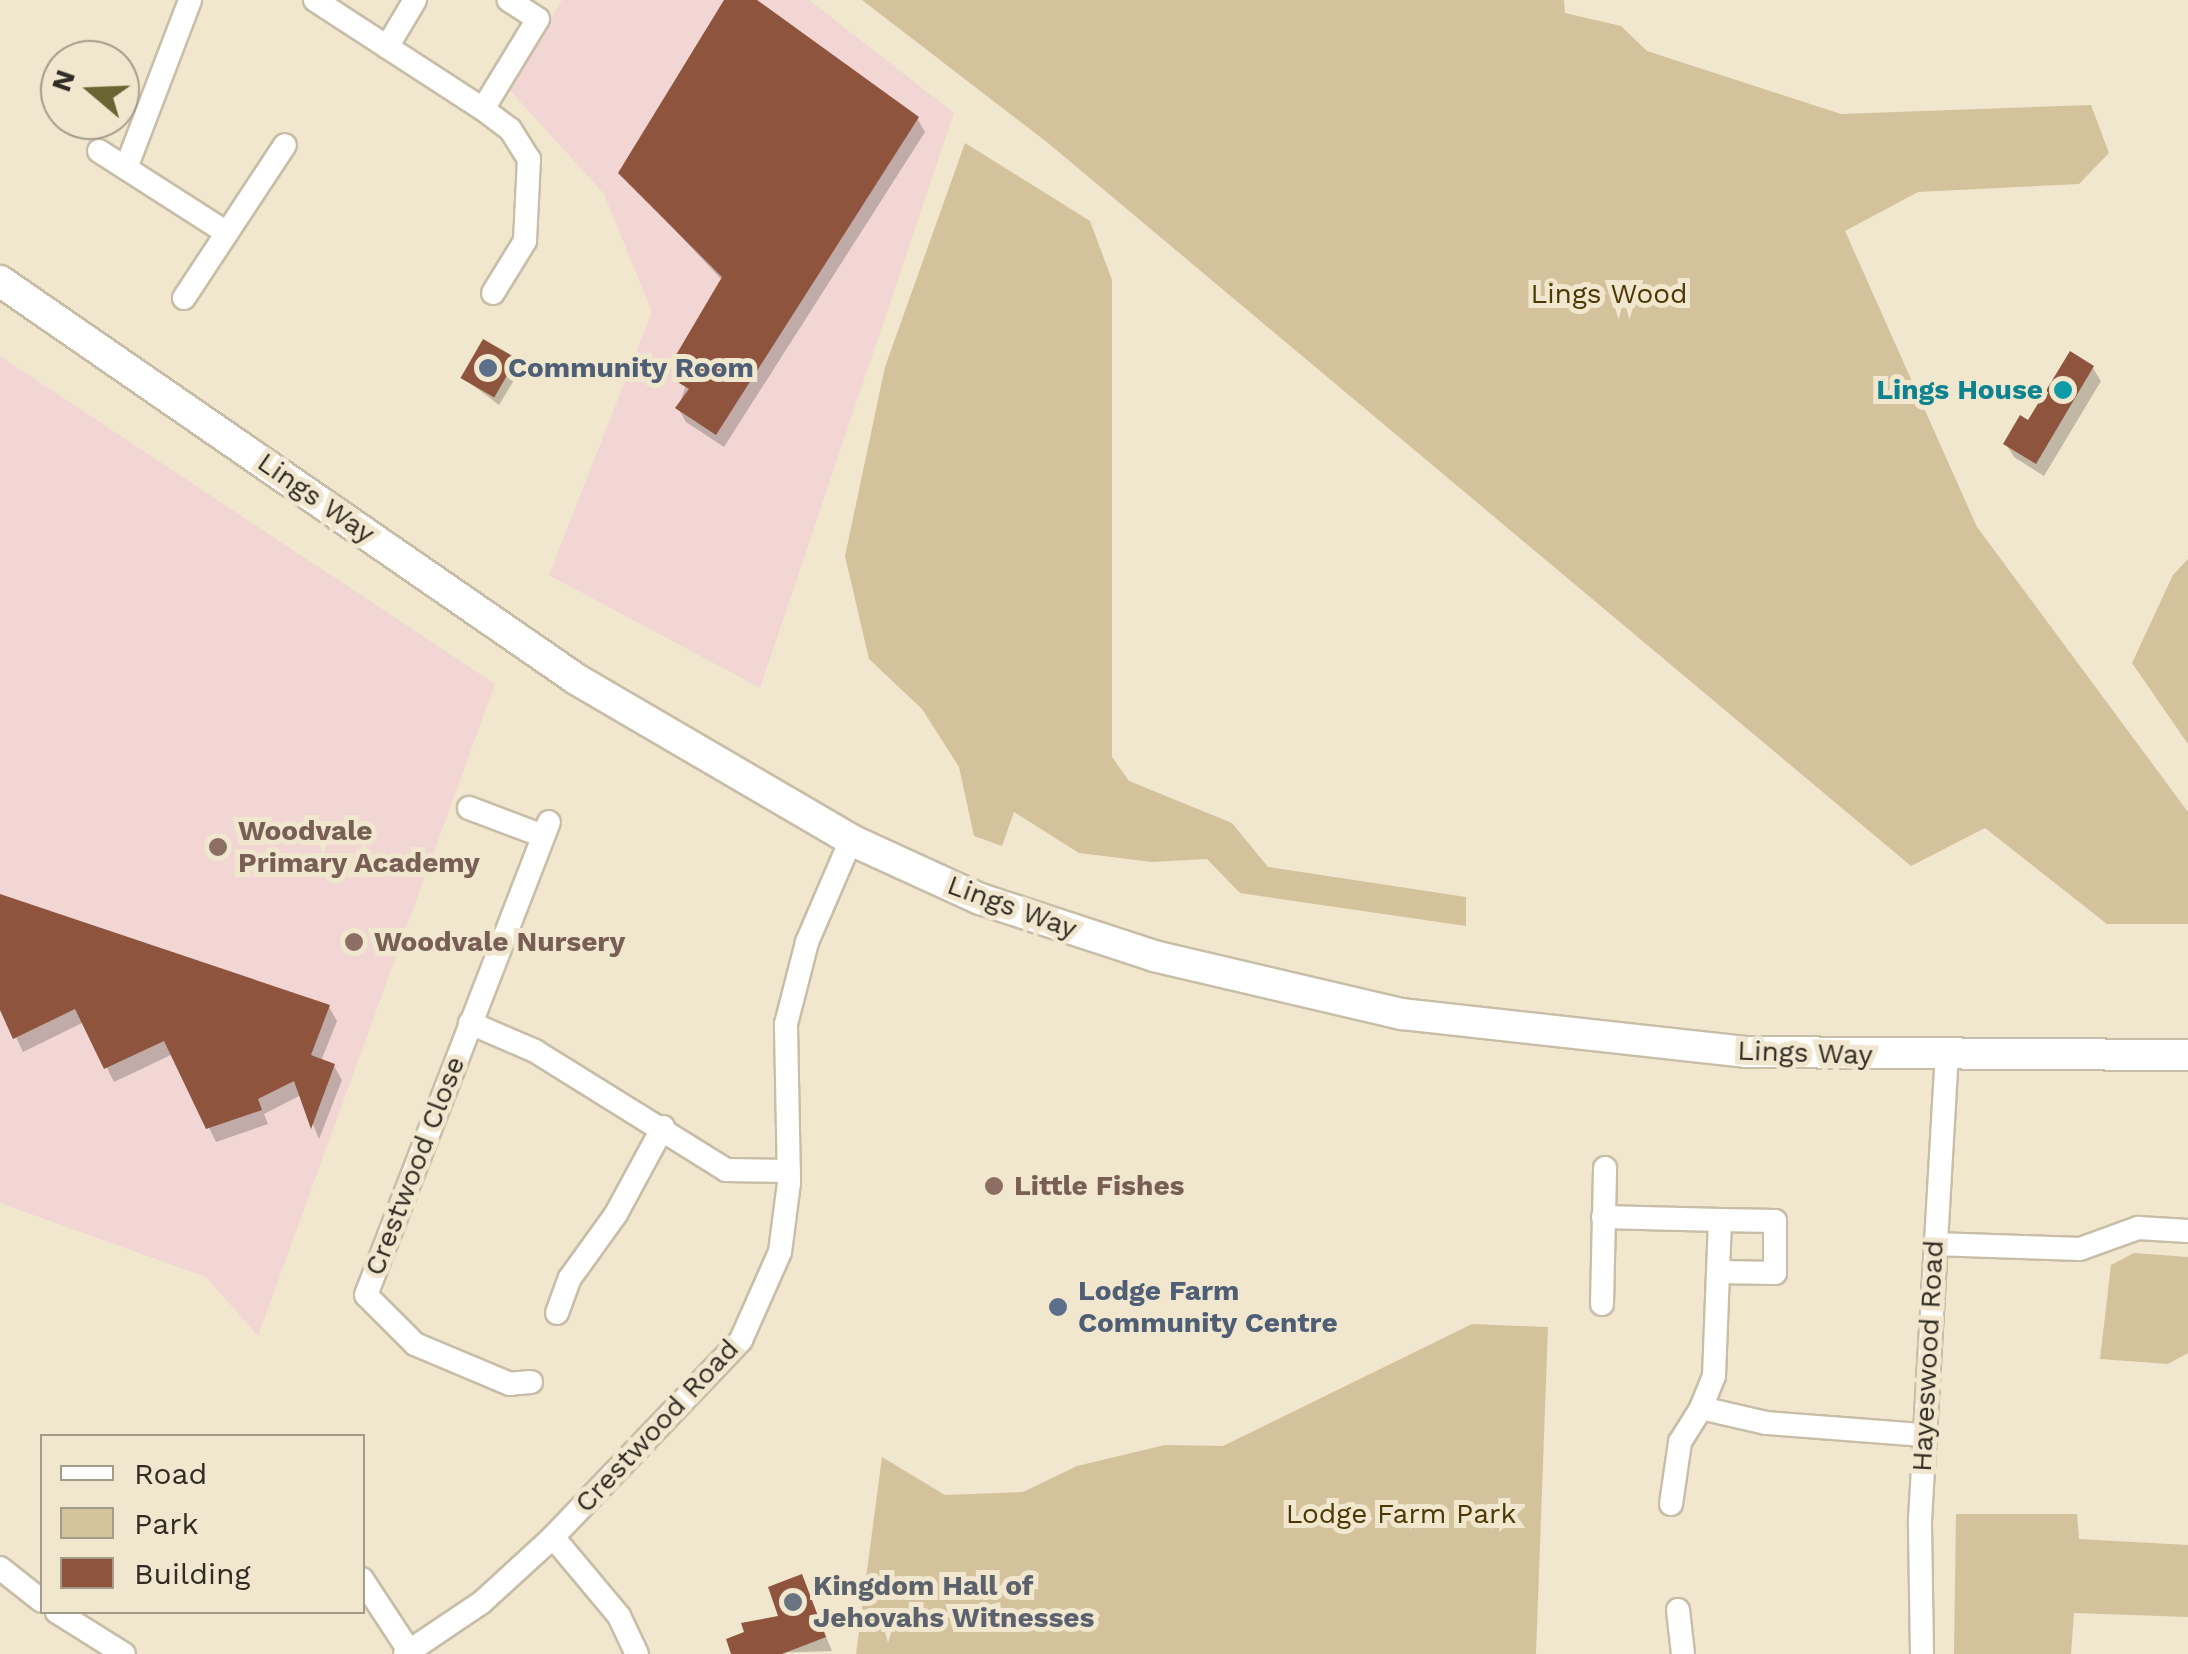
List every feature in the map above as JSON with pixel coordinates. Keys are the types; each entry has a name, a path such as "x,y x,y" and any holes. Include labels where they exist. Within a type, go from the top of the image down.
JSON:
{"street":[{"path":"126,168 190,0"},
{"path":"315,0 510,129 528,159 524,240 493,294"},
{"path":"387,48 415,0"},
{"path":"482,108 538,18 509,0"},
{"path":"184,298 284,145"},
{"path":"98,151 227,233"},
{"name":"Lings Way","path":"0,281 576,679 851,840 980,899 1154,956 1402,1014 1746,1052 1947,1058 2188,1055"},
{"name":"Crestwood Close","path":"469,808 546,829 366,1295 414,1344 510,1384 531,1382"},
{"name":"Crestwood Road","path":"408,1653 481,1603 553,1537 741,1340 780,1252 789,1171 786,1024 807,942 851,840"},
{"name":"Crestwood Close","path":"470,1024 535,1051 664,1127 726,1170 789,1171"},
{"name":"Hayeswood Road","path":"1922,1654 1924,1434 1947,1058"},
{"path":"557,1313 570,1278 616,1214 664,1127"},
{"path":"1602,1304 1605,1168"},
{"path":"1604,1217 1775,1221 1775,1273 1720,1272"},
{"path":"1670,1504 1680,1442 1701,1408 1714,1376 1720,1220"},
{"path":"1934,1244 2080,1249 2138,1228 2188,1231"},
{"path":"1701,1408 1766,1423 1924,1434"},
{"path":"553,1537 618,1616 637,1654"},
{"path":"0,1568 40,1598"},
{"path":"365,1585 408,1653"},
{"path":"1678,1610 1684,1654"},
{"path":"59,1614 124,1654"}],"shaded area":[{"path":"562,0 809,0 954,113 760,688 549,575 652,312 604,194 508,88"},
{"name":"Woodvale Primary Academy","path":"0,356 495,684 258,1336 206,1277 0,1203"}],"green space":[{"name":"Lings Wood","path":"862,0 1564,0 1565,13 1621,26 1647,51 1841,114 2091,105 2109,153 2079,184 1918,192 1845,231 1977,527 2188,812 2188,924 2107,924 1985,828 1911,866 1048,143"},
{"path":"965,143 1090,221 1112,280 1112,757 1129,781 1232,823 1268,867 1466,897 1466,926 1240,893 1207,859 1152,862 1079,853 1014,812 1002,846 974,836 959,767 922,709 869,659 845,556 885,367"},
{"path":"2188,559 2188,744 2132,663 2173,575"},
{"path":"2134,1253 2188,1257 2188,1353 2168,1364 2100,1359 2111,1265"},
{"name":"Lodge Farm Park","path":"1472,1324 1548,1327 1536,1654 856,1654 882,1457 945,1495 1023,1492 1077,1466 1165,1445 1223,1446"},
{"path":"1956,1514 2077,1514 2079,1539 2188,1545 2188,1617 2074,1613 2071,1654 1954,1654"}],"building":[{"path":"724,0 757,0 919,117 716,435 675,408 689,389 679,383 692,365 676,355 722,277 618,173"},
{"name":"Community Room","path":"483,339 517,358 494,397 460,378"},
{"name":"Lings House","path":"2070,351 2094,366 2036,464 2003,444 2020,415 2028,420"},
{"path":"0,894 330,1005 311,1055 335,1064 311,1129 294,1081 258,1099 262,1110 206,1129 164,1041 104,1069 75,1009 13,1039 0,1010"},
{"name":"Kingdom Hall of Jehovahs Witnesses","path":"802,1574 826,1637 782,1654 731,1654 726,1639 744,1632 741,1623 778,1616 768,1587"}],"place":[{"name":"Community Room","path":"488,368"},
{"name":"Lings House","path":"2063,390"},
{"name":"Woodvale Primary Academy","path":"218,847"},
{"name":"Woodvale Nursery","path":"354,942"},
{"name":"Little Fishes","path":"994,1186"},
{"name":"Lodge Farm Community Centre","path":"1058,1307"},
{"name":"Kingdom Hall of Jehovahs Witnesses","path":"793,1602"}]}
